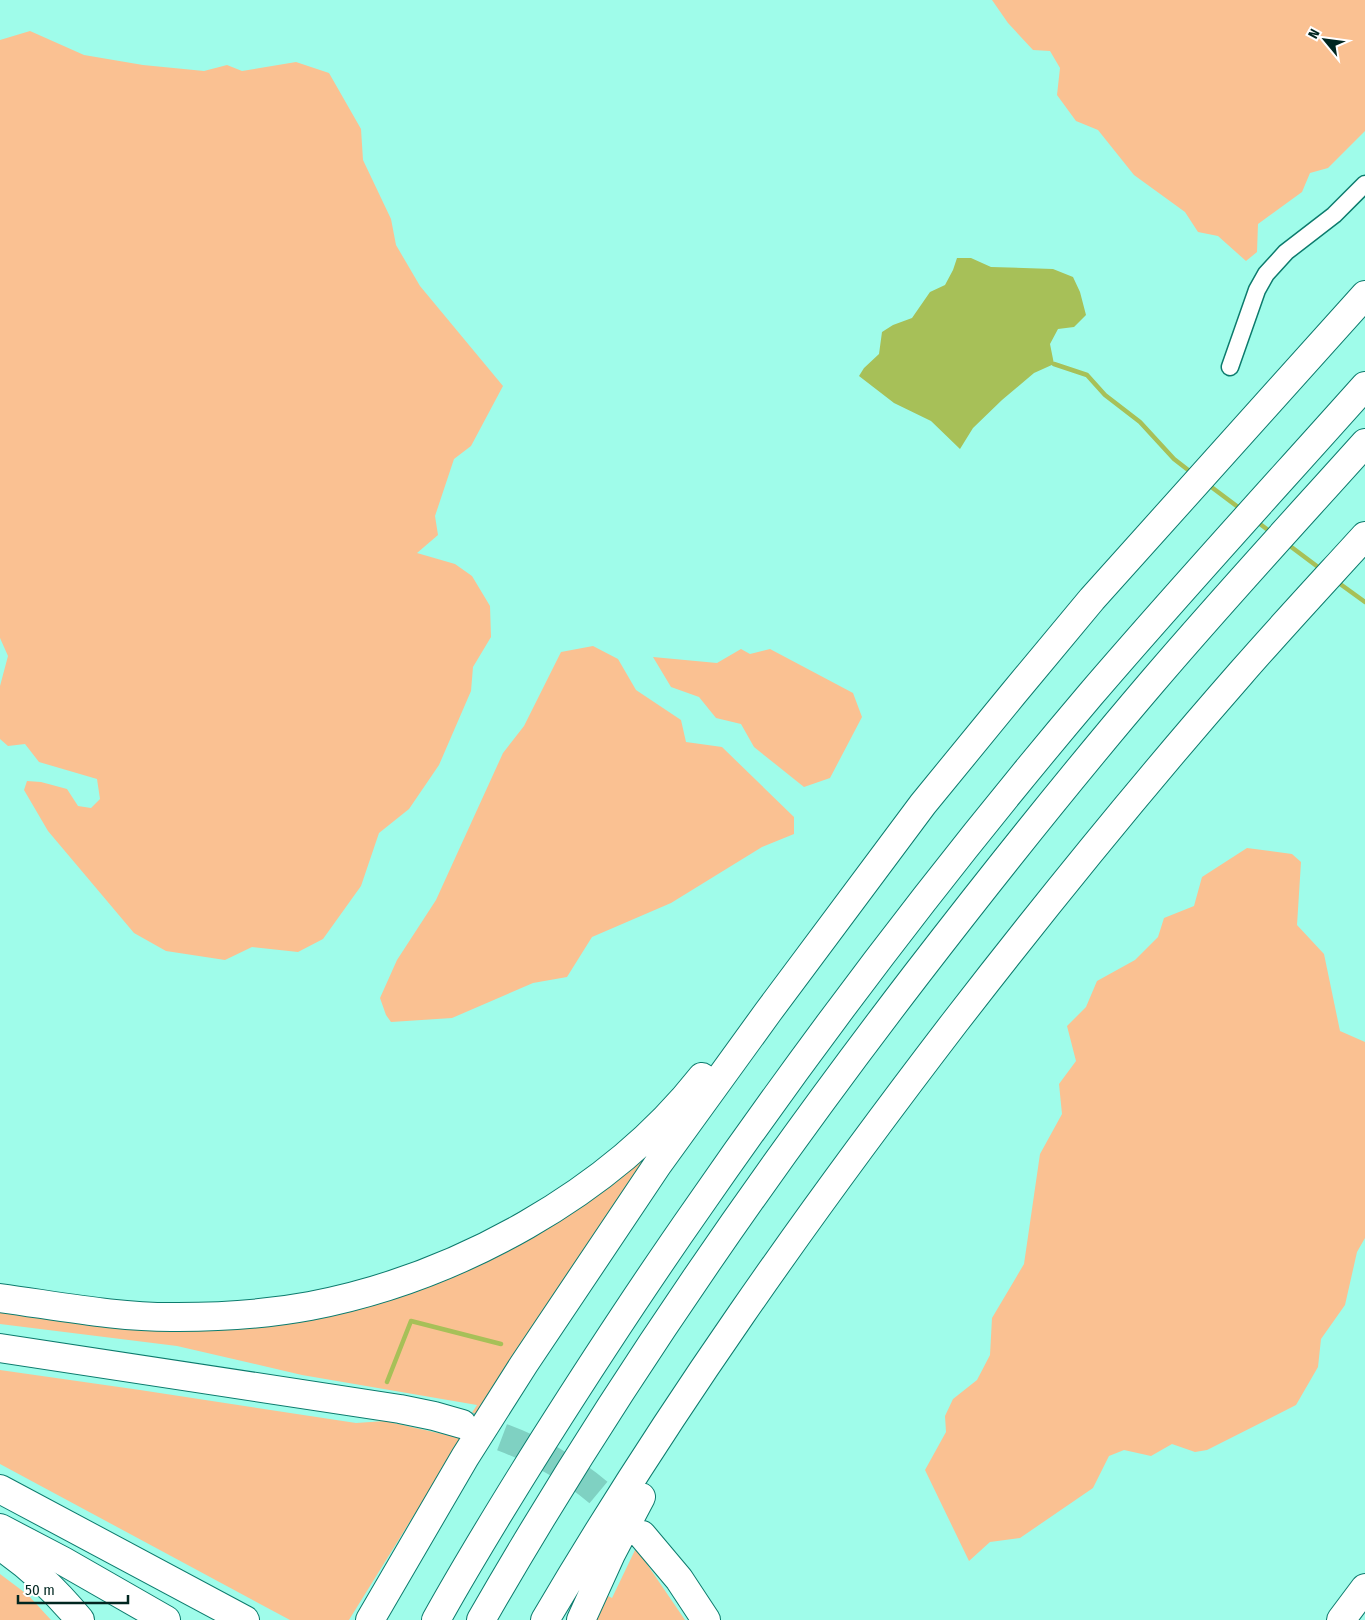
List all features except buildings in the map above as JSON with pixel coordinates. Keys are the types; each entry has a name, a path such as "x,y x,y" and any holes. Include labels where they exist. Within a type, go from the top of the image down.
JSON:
{"highway":[{"path":"372,1617 470,1450 524,1364 653,1172 768,1012 923,804 1092,600 1365,295"},
{"path":"436,1620 509,1496 589,1369 667,1252 827,1027 968,844 1092,693 1210,558 1365,386"},
{"path":"481,1620 583,1449 716,1249 846,1067 996,871 1154,680 1365,443"},
{"path":"545,1620 699,1375 754,1294 888,1110 1043,910 1119,816 1206,714 1365,536"},
{"path":"0,1298 137,1315 176,1317 222,1316 264,1312 310,1306 395,1284 450,1264 484,1248 550,1210 590,1184 660,1123 692,1090 870,862 923,804"},
{"path":"581,1620 632,1512 746,1329 806,1222"},
{"path":"0,1348 373,1405 434,1416 462,1424"},
{"path":"0,1488 245,1620"},
{"path":"0,1528 63,1561 166,1620"},
{"path":"642,1534 679,1579 706,1620"},
{"path":"0,1546 27,1565 55,1590 80,1620"},
{"path":"1341,1620 1365,1588"}],"street":[{"path":"1230,367 1257,290 1266,274 1286,252 1334,215 1365,184"}],"shaded area":[{"path":"992,0 1365,0 1365,131 1328,168 1310,173 1302,192 1258,224 1257,252 1246,261 1218,236 1198,232 1185,212 1134,175 1098,130 1076,121 1057,95 1060,68 1050,51 1033,50 1008,23"},
{"path":"30,31 84,55 143,65 204,71 227,65 242,71 296,62 329,73 361,129 363,160 391,219 396,245 420,286 503,386 471,446 454,459 435,516 438,535 417,553 455,564 472,576 490,606 491,637 473,667 471,691 439,765 409,809 379,833 361,886 323,939 298,952 252,947 225,960 166,951 134,933 48,831 24,790 27,781 41,782 67,789 78,806 91,808 100,799 97,779 39,762 25,744 8,746 0,739 0,686 8,656 0,638 0,40"},
{"path":"957,258 971,258 991,267 1053,269 1073,277 1080,292 1086,315 1074,327 1058,329 1050,344 1054,364 1034,373 1002,400 973,428 960,449 931,421 894,403 859,376 864,368 879,354 882,332 893,325 912,318 930,292 945,285"},
{"path":"593,646 618,659 636,690 681,720 686,742 722,747 794,817 794,834 762,847 671,903 592,937 567,977 533,983 452,1018 391,1022 386,1015 380,998 397,960 436,900 503,753 524,726 561,652"},
{"path":"741,649 750,654 770,649 853,693 862,717 830,778 804,787 754,747 741,724 716,718 699,697 671,687 653,657 717,663"},
{"path":"1247,848 1292,854 1301,862 1297,925 1324,954 1340,1031 1365,1042 1365,1238 1357,1252 1345,1305 1321,1339 1318,1367 1296,1405 1207,1450 1195,1452 1172,1444 1151,1456 1124,1450 1109,1456 1093,1488 1020,1538 990,1542 969,1561 925,1470 946,1432 945,1416 953,1399 977,1380 990,1355 992,1318 1024,1264 1040,1154 1062,1114 1059,1084 1076,1061 1067,1026 1086,1007 1097,981 1135,960 1158,937 1164,918 1194,906 1202,877"},
{"path":"658,1144 427,1494 349,1620 290,1620 0,1464 0,1370 356,1423 385,1421 456,1437 477,1405 302,1375 177,1346 0,1324 0,1311 381,1301"},
{"path":"636,1548 685,1620 597,1620 608,1596 612,1598"},
{"path":"0,1574 28,1595 51,1620 0,1620"}],"waterway":[{"path":"1054,364 1087,375 1105,395 1140,422 1174,459 1192,473"},
{"path":"1206,483 1242,510"},
{"path":"1256,521 1272,533"},
{"path":"1286,543 1322,570"},
{"path":"1336,581 1365,602"},
{"path":"387,1382 411,1321 501,1344"}],"tunnel":[{"path":"462,1424 511,1441 554,1461 593,1488 631,1523"}]}
